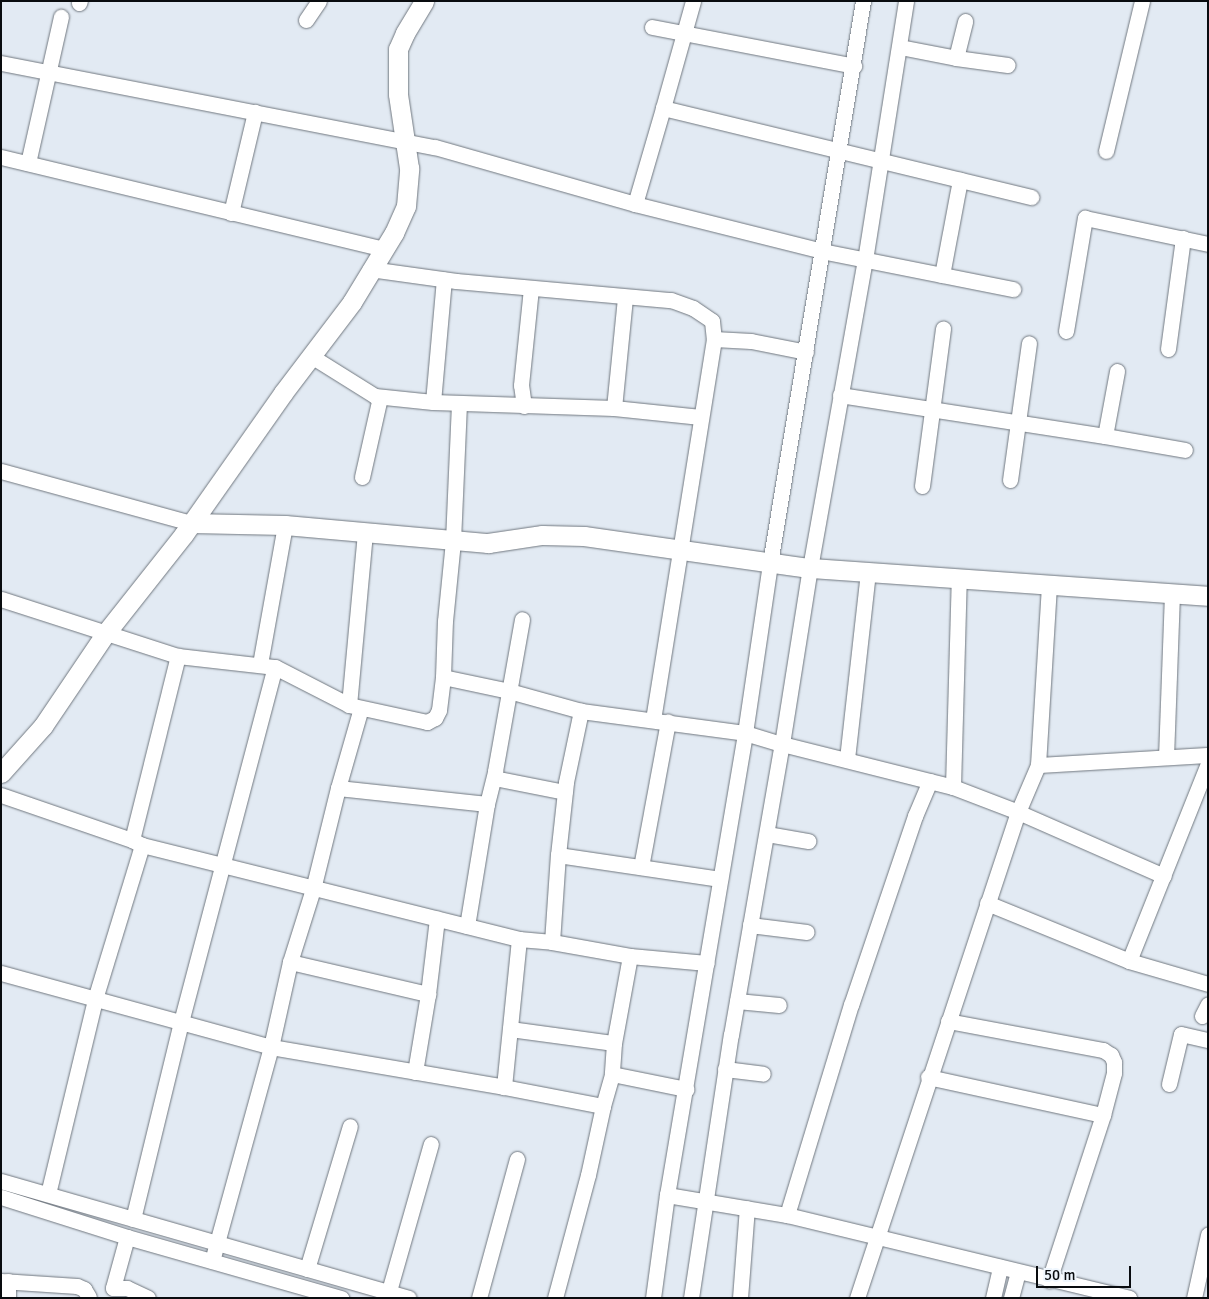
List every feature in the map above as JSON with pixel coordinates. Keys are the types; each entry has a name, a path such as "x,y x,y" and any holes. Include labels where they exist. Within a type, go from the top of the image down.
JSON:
{"street":[{"path":"306,20 319,1"},
{"path":"1,773 43,726 105,634 191,524 352,302 370,269 397,227 406,206 409,168 398,94 398,49 424,1"},
{"path":"635,204 686,32 693,1"},
{"path":"653,1298 667,1195 745,733 770,562 838,150 854,66 863,1"},
{"path":"691,1298 737,1001 767,834 810,568 865,260 906,1"},
{"path":"1106,151 1142,1"},
{"path":"28,164 47,72 61,17"},
{"path":"956,58 965,21"},
{"path":"652,27 686,32 854,66"},
{"path":"900,47 1008,66"},
{"path":"1,63 435,147 635,204 822,251 1013,289"},
{"path":"663,108 1031,197"},
{"path":"231,213 255,112"},
{"path":"1,157 384,249"},
{"path":"942,275 960,180"},
{"path":"1066,331 1085,218 1208,244"},
{"path":"1168,349 1182,238"},
{"path":"370,269 444,279 625,298 671,300 693,308 712,321 714,339 653,719"},
{"path":"434,402 444,279"},
{"path":"524,406 521,385 531,288"},
{"path":"614,408 625,298"},
{"path":"922,486 943,328"},
{"path":"714,339 752,341 806,352"},
{"path":"1010,480 1029,343"},
{"path":"311,356 375,396 380,397 434,402 614,408 701,417"},
{"path":"1105,436 1117,371"},
{"path":"840,395 1017,421 1185,450"},
{"path":"362,477 380,397"},
{"path":"1,599 178,656 268,665 355,706 427,722 435,718 439,710 443,677 445,621 453,541 459,403"},
{"path":"1,471 191,524 285,525 365,534 488,543 542,535 584,536 810,568 1208,596"},
{"path":"133,1219 181,1022 224,867 268,665 285,525"},
{"path":"212,1261 271,1046 290,962 313,889 338,788 355,706 365,534"},
{"path":"847,759 868,571"},
{"path":"952,787 959,578"},
{"path":"857,1298 928,1076 1018,812 1038,765 1049,584"},
{"path":"1166,757 1172,593"},
{"path":"467,926 486,804 494,778 522,619"},
{"path":"48,1194 95,999 137,842 178,656"},
{"path":"443,677 509,691 581,711 668,721 745,733 952,787 1018,812 1164,876"},
{"path":"552,942 558,855 565,792 581,711"},
{"path":"641,867 668,721"},
{"path":"1038,765 1208,755"},
{"path":"1129,961 1208,763"},
{"path":"494,778 565,792"},
{"path":"787,1214 851,1005 915,816 930,781"},
{"path":"338,788 486,804"},
{"path":"1,795 137,842 224,867 519,939 552,942 630,956 706,963"},
{"path":"767,834 808,841"},
{"path":"558,855 720,879"},
{"path":"987,903 1129,961 1208,984"},
{"path":"416,1072 437,919"},
{"path":"750,925 807,932"},
{"path":"504,1087 519,939"},
{"path":"555,1298 588,1175 612,1074 614,1043 630,956"},
{"path":"290,962 428,994"},
{"path":"1,973 271,1046 603,1106"},
{"path":"737,1001 779,1005"},
{"path":"948,1021 1103,1050 1110,1055 1114,1072 1103,1115 1049,1280"},
{"path":"510,1029 614,1043"},
{"path":"1170,1084 1181,1034 1208,1040"},
{"path":"726,1069 763,1074"},
{"path":"612,1074 686,1089"},
{"path":"928,1076 1103,1115"},
{"path":"307,1269 350,1126"},
{"path":"388,1295 431,1144"},
{"path":"479,1298 517,1159"},
{"path":"1,1181 218,1242 388,1295 409,1298"},
{"path":"667,1195 787,1214 1049,1280 1129,1298"},
{"path":"1,1197 127,1237 341,1298"},
{"path":"740,1298 747,1208"},
{"path":"1194,1298 1208,1235"},
{"path":"113,1288 127,1237"},
{"path":"993,1298 1000,1267"},
{"path":"1011,1298 1018,1272"},
{"path":"8,1298 5,1281 77,1286 84,1289 89,1297 98,1290 127,1288 148,1298"}]}
